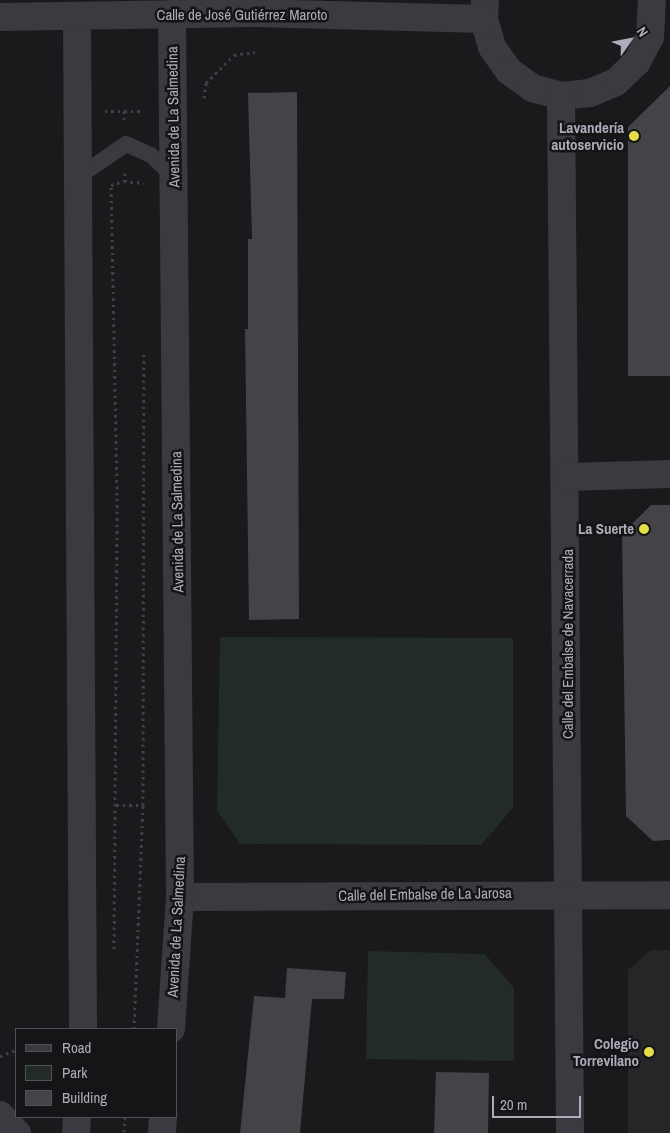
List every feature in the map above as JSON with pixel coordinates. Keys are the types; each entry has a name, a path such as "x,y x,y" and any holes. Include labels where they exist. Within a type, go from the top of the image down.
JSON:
{"street":[{"path":"484,10 492,47 509,71 532,88 561,96 590,94 616,82 637,62 650,37 659,6"},
{"name":"Calle de José Gutiérrez Maroto","path":"0,17 484,10"},
{"name":"Avenida de La Salmedina","path":"171,1028 180,897 172,14"},
{"path":"77,16 82,1028"},
{"name":"Calle del Embalse de Navacerrada","path":"561,96 567,477 570,1133"},
{"path":"567,477 670,474"},
{"name":"Calle del Embalse de La Jarosa","path":"180,897 569,893 670,895"},
{"path":"0,1106 15,1104"},
{"path":"0,1114 17,1133"},
{"path":"76,1133 77,1118"},
{"path":"162,1133 163,1118"}],"lane":[{"path":"78,177 126,144 151,155 173,176"}],"path":[{"path":"94,111 149,110"},
{"path":"124,181 125,167"},
{"path":"114,961 117,495 110,184 124,181 144,182 144,191"},
{"path":"134,1028 142,805 144,350"},
{"path":"116,805 142,805"},
{"path":"0,1056 15,1050"},
{"path":"124,1132 125,1118"}],"shaded area":[{"name":"Colegio Torrevilano","path":"651,950 670,950 670,1133 628,1133 628,970"}],"green space":[{"path":"220,637 513,638 513,808 481,845 240,844 217,811"},
{"path":"368,951 485,954 514,988 514,1061 366,1059"}],"building":[{"path":"670,86 670,376 628,376 628,127"},
{"path":"297,92 299,619 249,620 245,329 248,329 248,239 252,239 248,93"},
{"path":"651,505 670,505 670,840 653,841 626,816 622,534"},
{"path":"287,968 346,972 344,999 312,999 300,1133 240,1133 254,996 285,998"},
{"path":"436,1072 489,1073 488,1133 434,1133"}],"place":[{"name":"Lavandería autoservicio","path":"634,136"},
{"name":"La Suerte","path":"644,529"},
{"name":"Colegio Torrevilano","path":"649,1052"}]}
